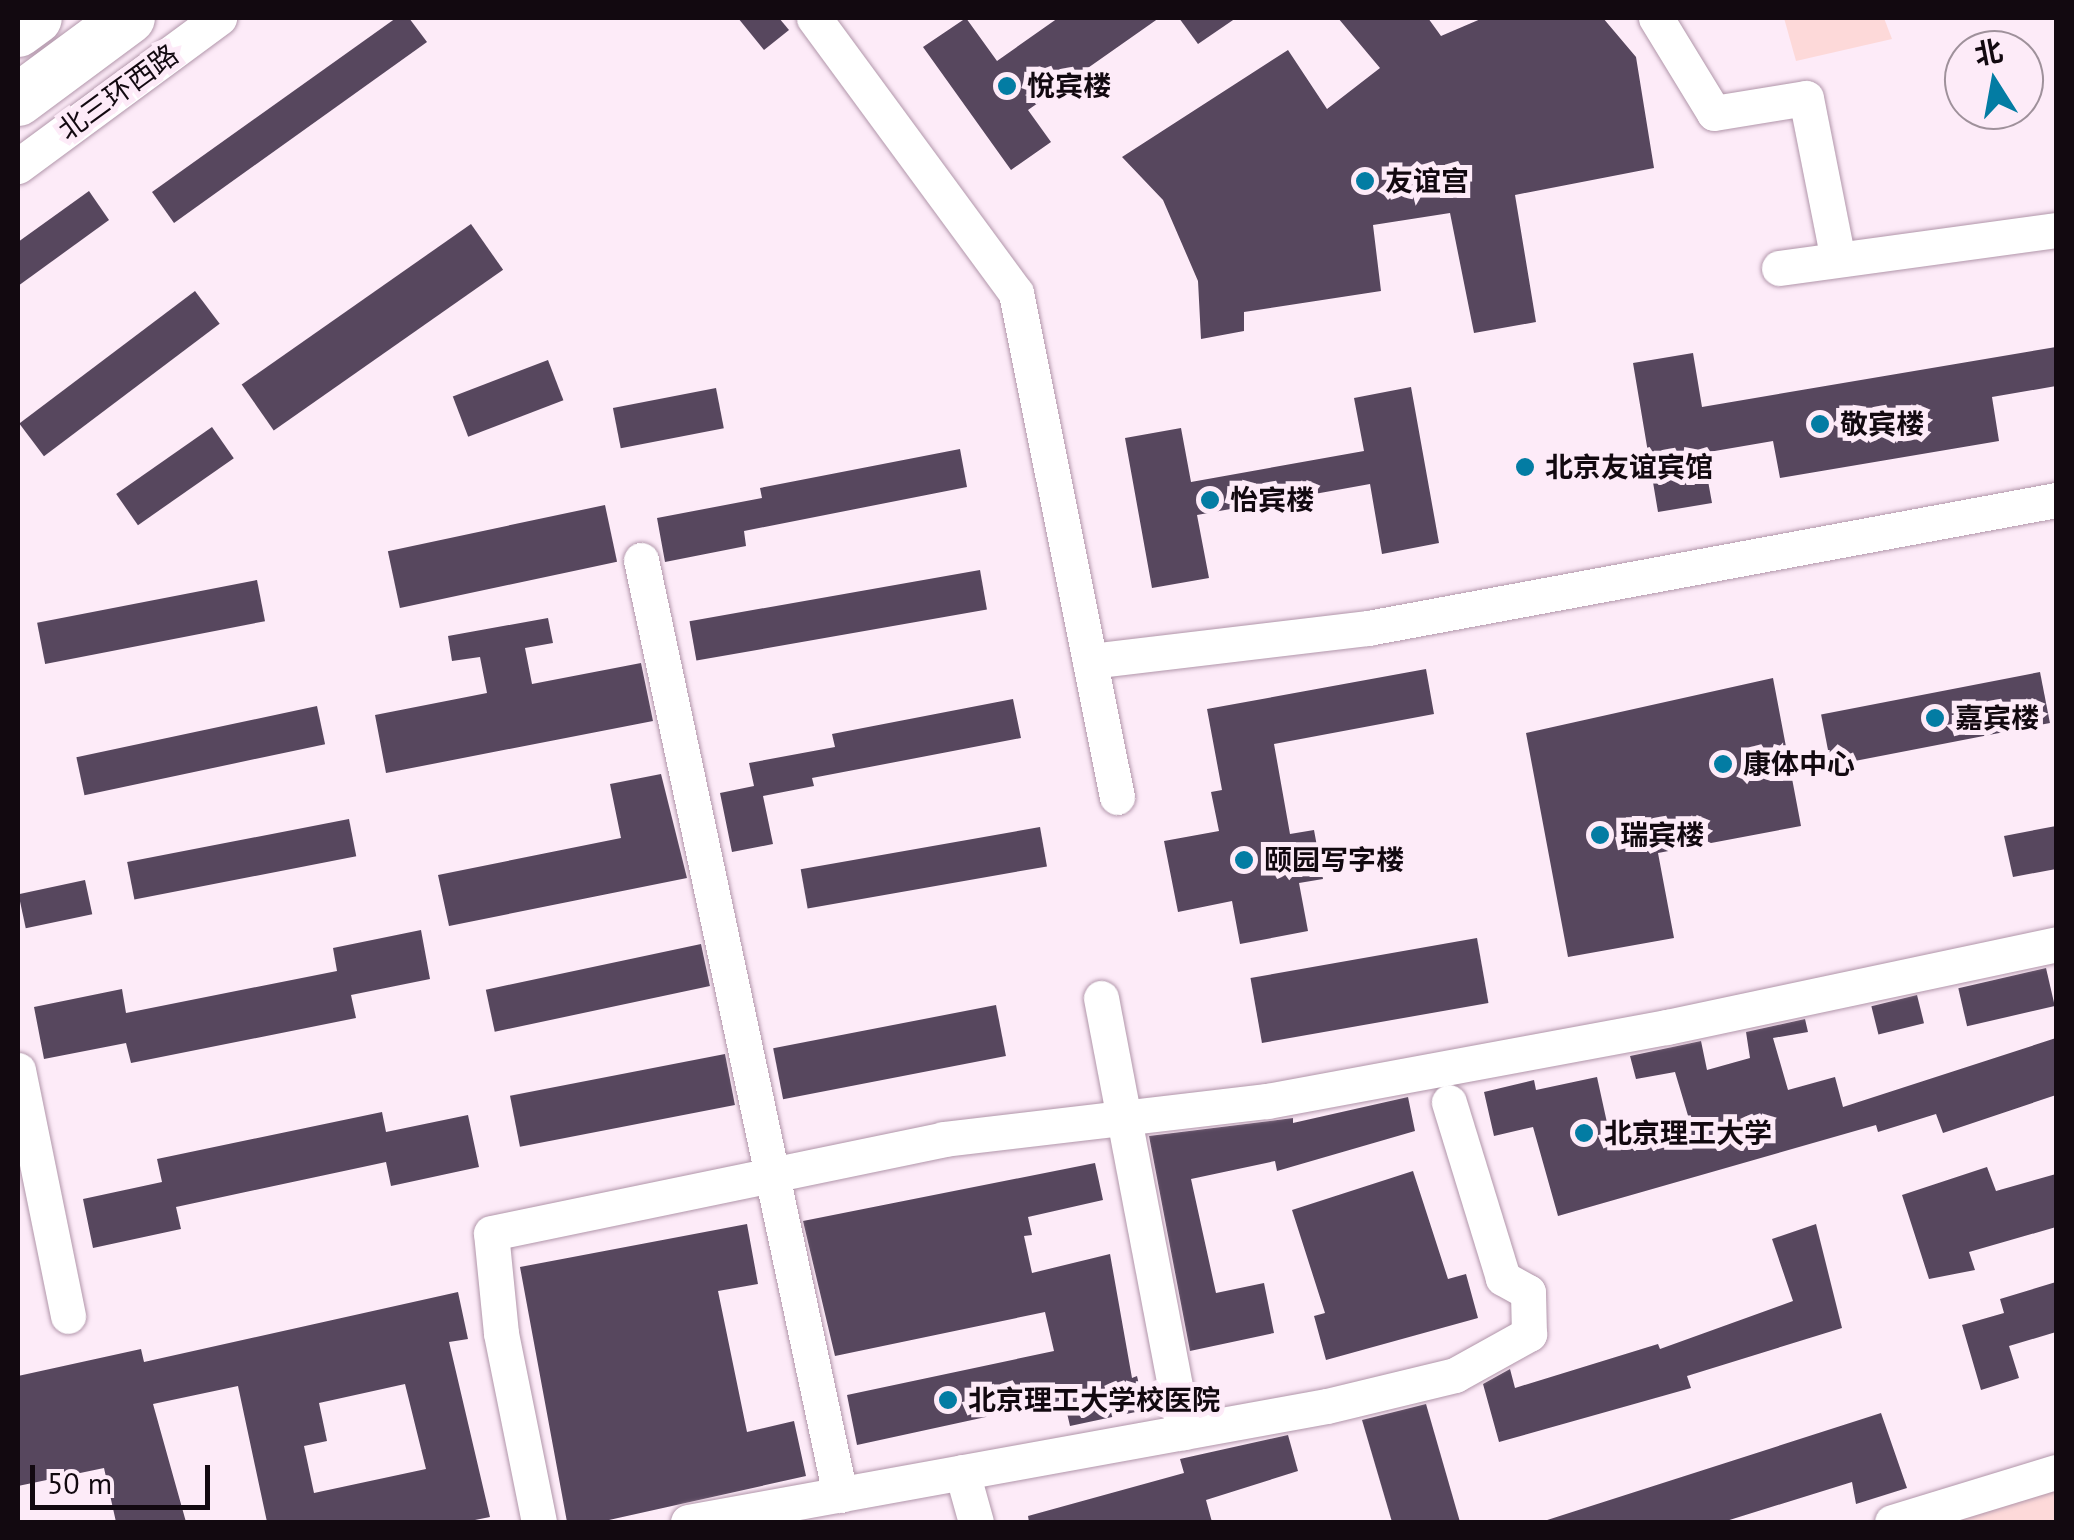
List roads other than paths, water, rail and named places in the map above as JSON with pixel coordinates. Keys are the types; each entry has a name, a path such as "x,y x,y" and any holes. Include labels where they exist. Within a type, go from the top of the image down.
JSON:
{"highway":[{"path":"18,31 36,18"},
{"path":"18,100 128,18"}],"street":[{"name":"北三环西路","path":"18,166 219,18"},
{"path":"1656,18 1714,112 1806,98 1838,259"},
{"path":"825,22 1016,292 1118,798"},
{"path":"1779,268 2056,230"},
{"path":"1090,661 1368,628 2056,500"},
{"path":"641,560 769,1176 840,1495"},
{"path":"539,1522 501,1333 492,1233 943,1139 1267,1101 1667,1027 2056,944"},
{"path":"1101,998 1184,1432"},
{"path":"18,1070 68,1316"},
{"path":"688,1522 1184,1432 1454,1375 1529,1334 1528,1292 1502,1278 1449,1102"},
{"path":"962,1472 976,1522"},
{"path":"1892,1522 2056,1472"}],"place":[{"name":"悅宾楼","path":"1007,86"},
{"name":"友谊宫","path":"1365,181"},
{"name":"敬宾楼","path":"1820,424"},
{"name":"北京友谊宾馆","path":"1525,467"},
{"name":"怡宾楼","path":"1210,500"},
{"name":"嘉宾楼","path":"1935,718"},
{"name":"康体中心","path":"1723,764"},
{"name":"瑞宾楼","path":"1600,835"},
{"name":"颐园写字楼","path":"1244,860"},
{"name":"北京理工大学","path":"1584,1133"},
{"name":"北京理工大学校医院","path":"948,1400"}]}
